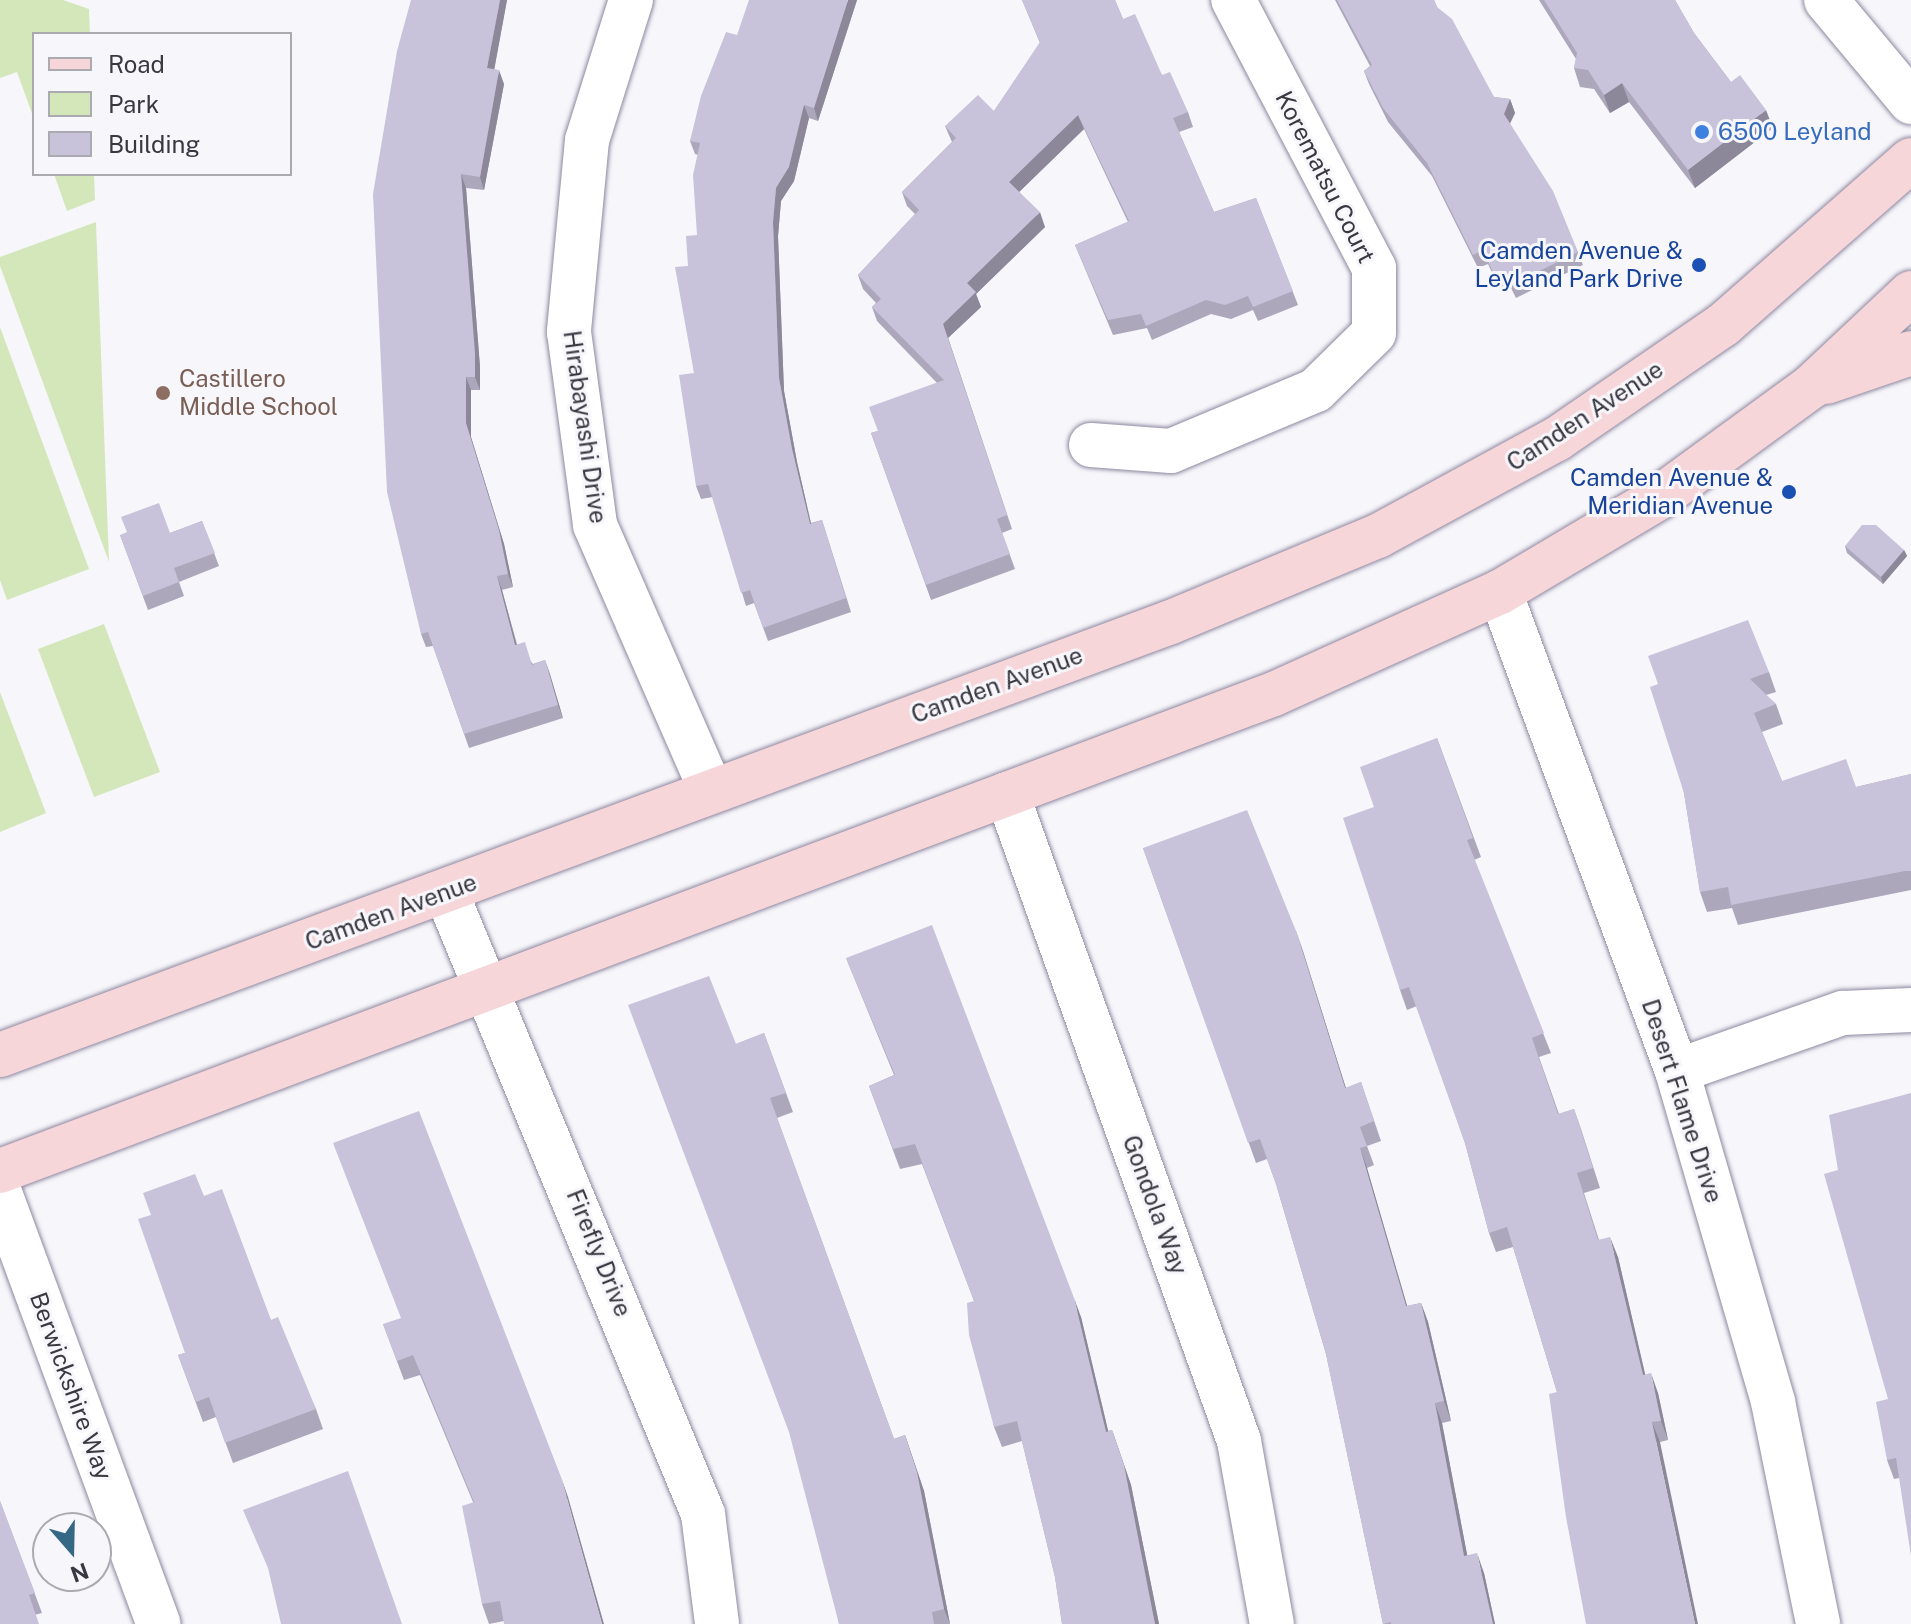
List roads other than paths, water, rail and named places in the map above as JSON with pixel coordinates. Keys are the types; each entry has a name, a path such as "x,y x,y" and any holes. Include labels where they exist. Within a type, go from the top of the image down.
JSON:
{"main road":[{"name":"Camden Avenue","path":"0,1055 1171,622 1378,536 1557,439 1723,325 1911,160"},
{"path":"0,1171 1274,694 1500,592 1660,497 1812,386 1911,293"},
{"path":"1812,386 1911,353"}],"street":[{"name":"Hirabayashi Drive","path":"631,0 587,140 569,332 595,525 711,790"},
{"name":"Korematsu Court","path":"1091,445 1171,451 1316,390 1374,333 1374,268 1233,0"},
{"path":"1826,0 1911,102"},
{"name":"Desert Flame Drive","path":"1500,592 1677,1071 1773,1402 1818,1624"},
{"name":"Gondola Way","path":"1007,794 1239,1441 1272,1624"},
{"name":"Firefly Drive","path":"446,892 489,987 703,1514 717,1624"},
{"path":"1677,1071 1843,1013 1911,1010"},
{"name":"Berwickshire Way","path":"0,1193 159,1624"}],"place":[{"name":"6500 Leyland","path":"1702,132"},
{"name":"Camden Avenue & Leyland Park Drive","path":"1699,265"},
{"name":"Castillero Middle School","path":"163,393"},
{"name":"Camden Avenue & Meridian Avenue","path":"1789,492"}]}
